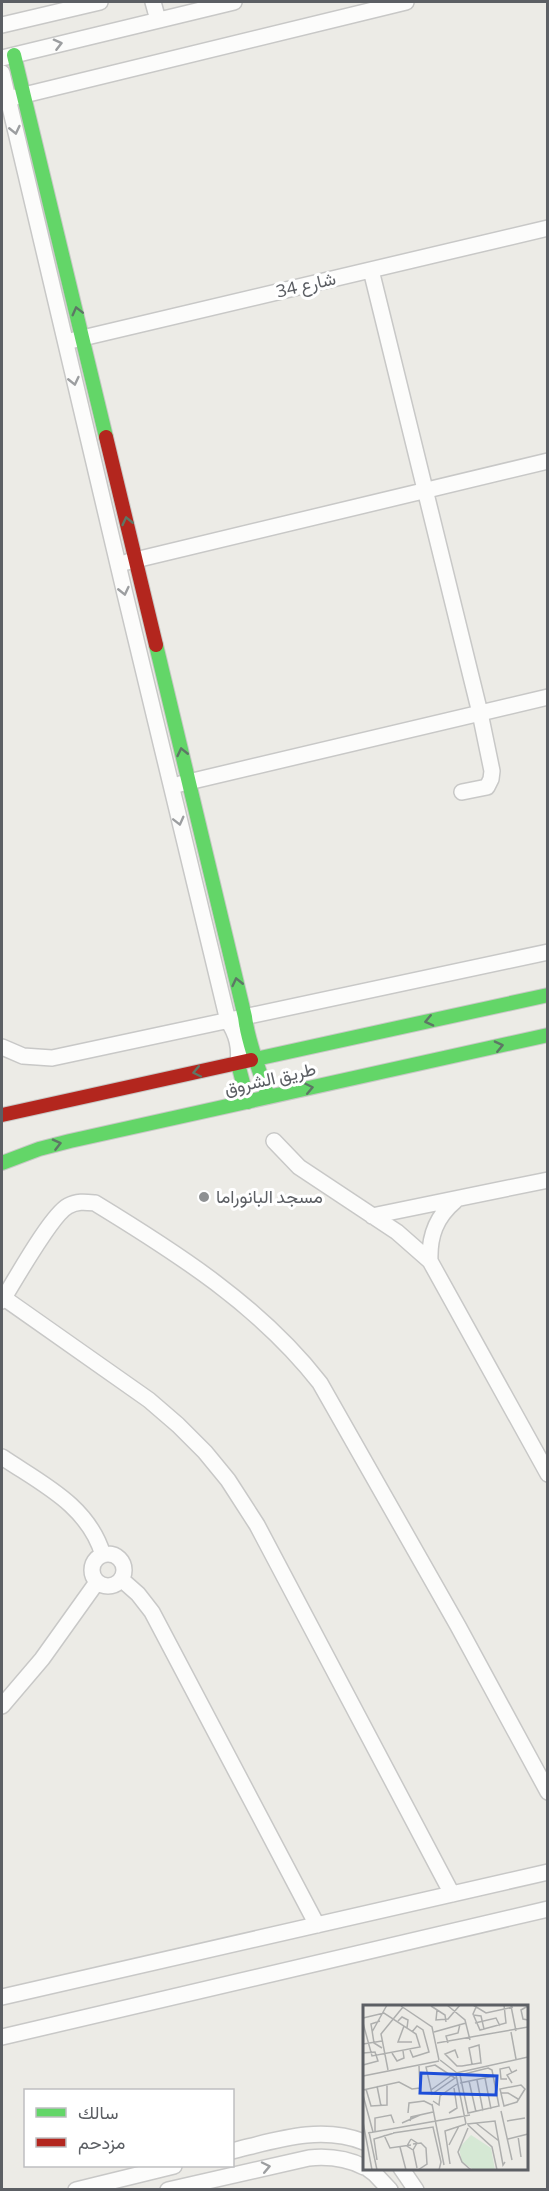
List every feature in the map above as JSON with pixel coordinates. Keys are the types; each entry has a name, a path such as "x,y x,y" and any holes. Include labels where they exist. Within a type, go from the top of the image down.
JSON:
{"street":[{"path":"2,25 100,2"},
{"path":"153,2 158,20"},
{"path":"234,2 8,57 24,95 250,1043 257,1059 267,1097"},
{"path":"5,100 406,2"},
{"path":"2,73 5,100 228,1021 238,1045 238,1064 248,1102"},
{"name":"شارع 34","path":"65,342 548,228"},
{"path":"371,270 480,713 492,771 487,787 462,792"},
{"path":"118,564 548,461"},
{"path":"171,786 548,697"},
{"path":"2,1047 23,1056 52,1058 548,952"},
{"name":"طريق الشروق","path":"2,1115 548,995"},
{"name":"طريق الشروق","path":"2,1163 39,1149 548,1035"},
{"path":"273,1141 299,1167 408,1241 430,1261 548,1474"},
{"path":"372,1216 548,1180"},
{"path":"430,1261 434,1227 454,1201"},
{"path":"452,1894 257,1525 228,1480 192,1438 149,1400 3,1299 54,1218 68,1206 86,1202 95,1203 187,1261 218,1284 276,1335 320,1383 458,1626 548,1792"},
{"path":"2,1457 81,1514 95,1533 103,1555"},
{"path":"97,1582 92,1569 95,1560 103,1555 112,1554 119,1559 123,1567 122,1579"},
{"path":"122,1579 152,1612 317,1925"},
{"path":"97,1582 110,1586 122,1579"},
{"path":"2,1706 42,1659 97,1582"},
{"path":"2,1997 548,1872"},
{"path":"2,2037 548,1909"},
{"path":"234,2151 286,2138 323,2133 337,2134 363,2142"},
{"path":"168,2190 236,2173 321,2157 344,2159 363,2167"},
{"path":"76,2190 170,2167"},
{"path":"369,2170 390,2190"},
{"path":"402,2170 416,2190"}],"traffic: fast":[{"path":"14,55 106,437"},
{"path":"156,645 249,1037 268,1097"},
{"path":"251,1060 548,995"},
{"path":"2,1163 39,1149 70,1141 548,1035"},
{"path":"238,1064 248,1102"}],"traffic: jam":[{"path":"106,437 156,645"},
{"path":"2,1115 251,1060"}],"place":[{"name":"مسجد البانوراما","path":"204,1197"}]}
